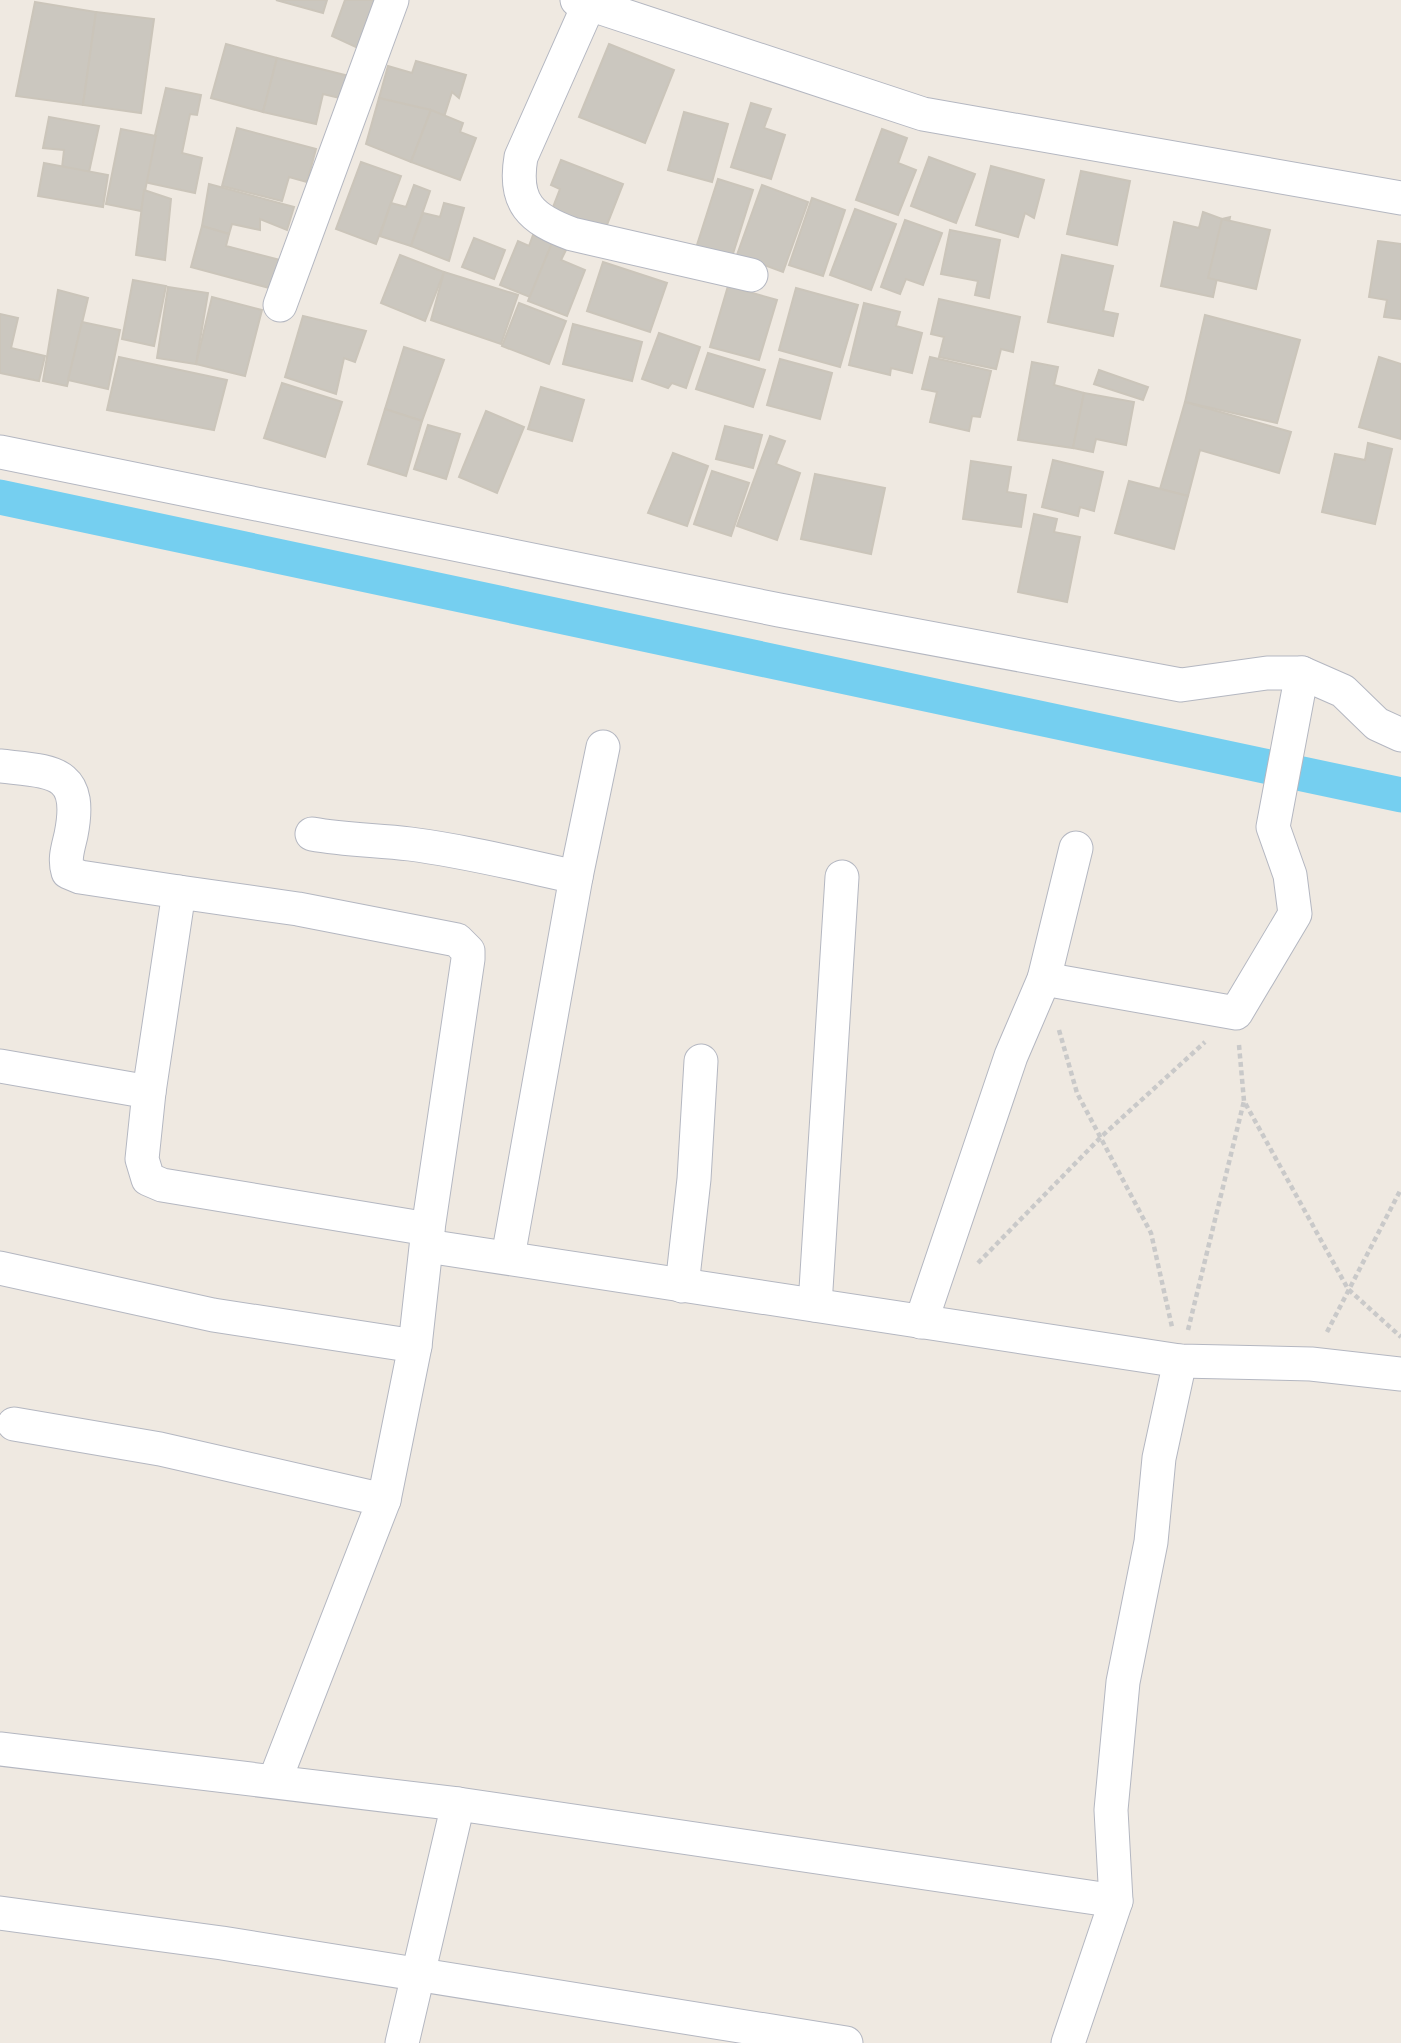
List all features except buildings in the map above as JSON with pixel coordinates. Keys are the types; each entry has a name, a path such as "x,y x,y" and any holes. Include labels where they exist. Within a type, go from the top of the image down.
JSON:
{"street":[{"path":"280,305 392,0"},
{"path":"751,275 572,234 547,225 526,206 517,177 521,157 587,1 923,114 1401,198"},
{"path":"0,452 779,610 1181,685 1267,673 1301,678 1343,691 1377,724 1401,735"},
{"path":"1044,978 1236,1013 1295,914 1290,875 1273,827 1301,678"},
{"path":"508,1257 576,877 603,747"},
{"path":"0,766 54,772 68,786 74,799 74,820 65,862 68,872 80,877 298,909 450,937 464,945 468,959 415,1346 384,1500 275,1780"},
{"path":"312,834 347,841 432,847 576,877"},
{"path":"921,1322 1011,1056 1044,978 1076,848"},
{"path":"815,1305 842,877"},
{"path":"179,892 149,1092 142,1159 148,1178 162,1185 428,1237 508,1257 682,1286 1180,1361 1311,1364 1401,1374"},
{"path":"682,1286 694,1179 701,1061"},
{"path":"0,1066 149,1092"},
{"path":"0,1268 213,1315 415,1346"},
{"path":"1077,2042 1116,1901 1111,1810 1123,1682 1151,1542 1159,1458 1180,1361"},
{"path":"14,1424 160,1449 384,1500"},
{"path":"0,1749 458,1804 1116,1901"},
{"path":"402,2043 420,1976 458,1804"},
{"path":"0,1913 222,1943 846,2043"}],"path":[{"path":"1044,978 1077,1093 1151,1233 1180,1361"},
{"path":"1180,1361 1223,1199 1244,1101 1236,1013"},
{"path":"969,1273 1102,1136 1236,1013"},
{"path":"1244,1101 1348,1289 1401,1337"},
{"path":"1311,1364 1401,1189"}],"waterway":[{"path":"0,497 1401,795"}]}
